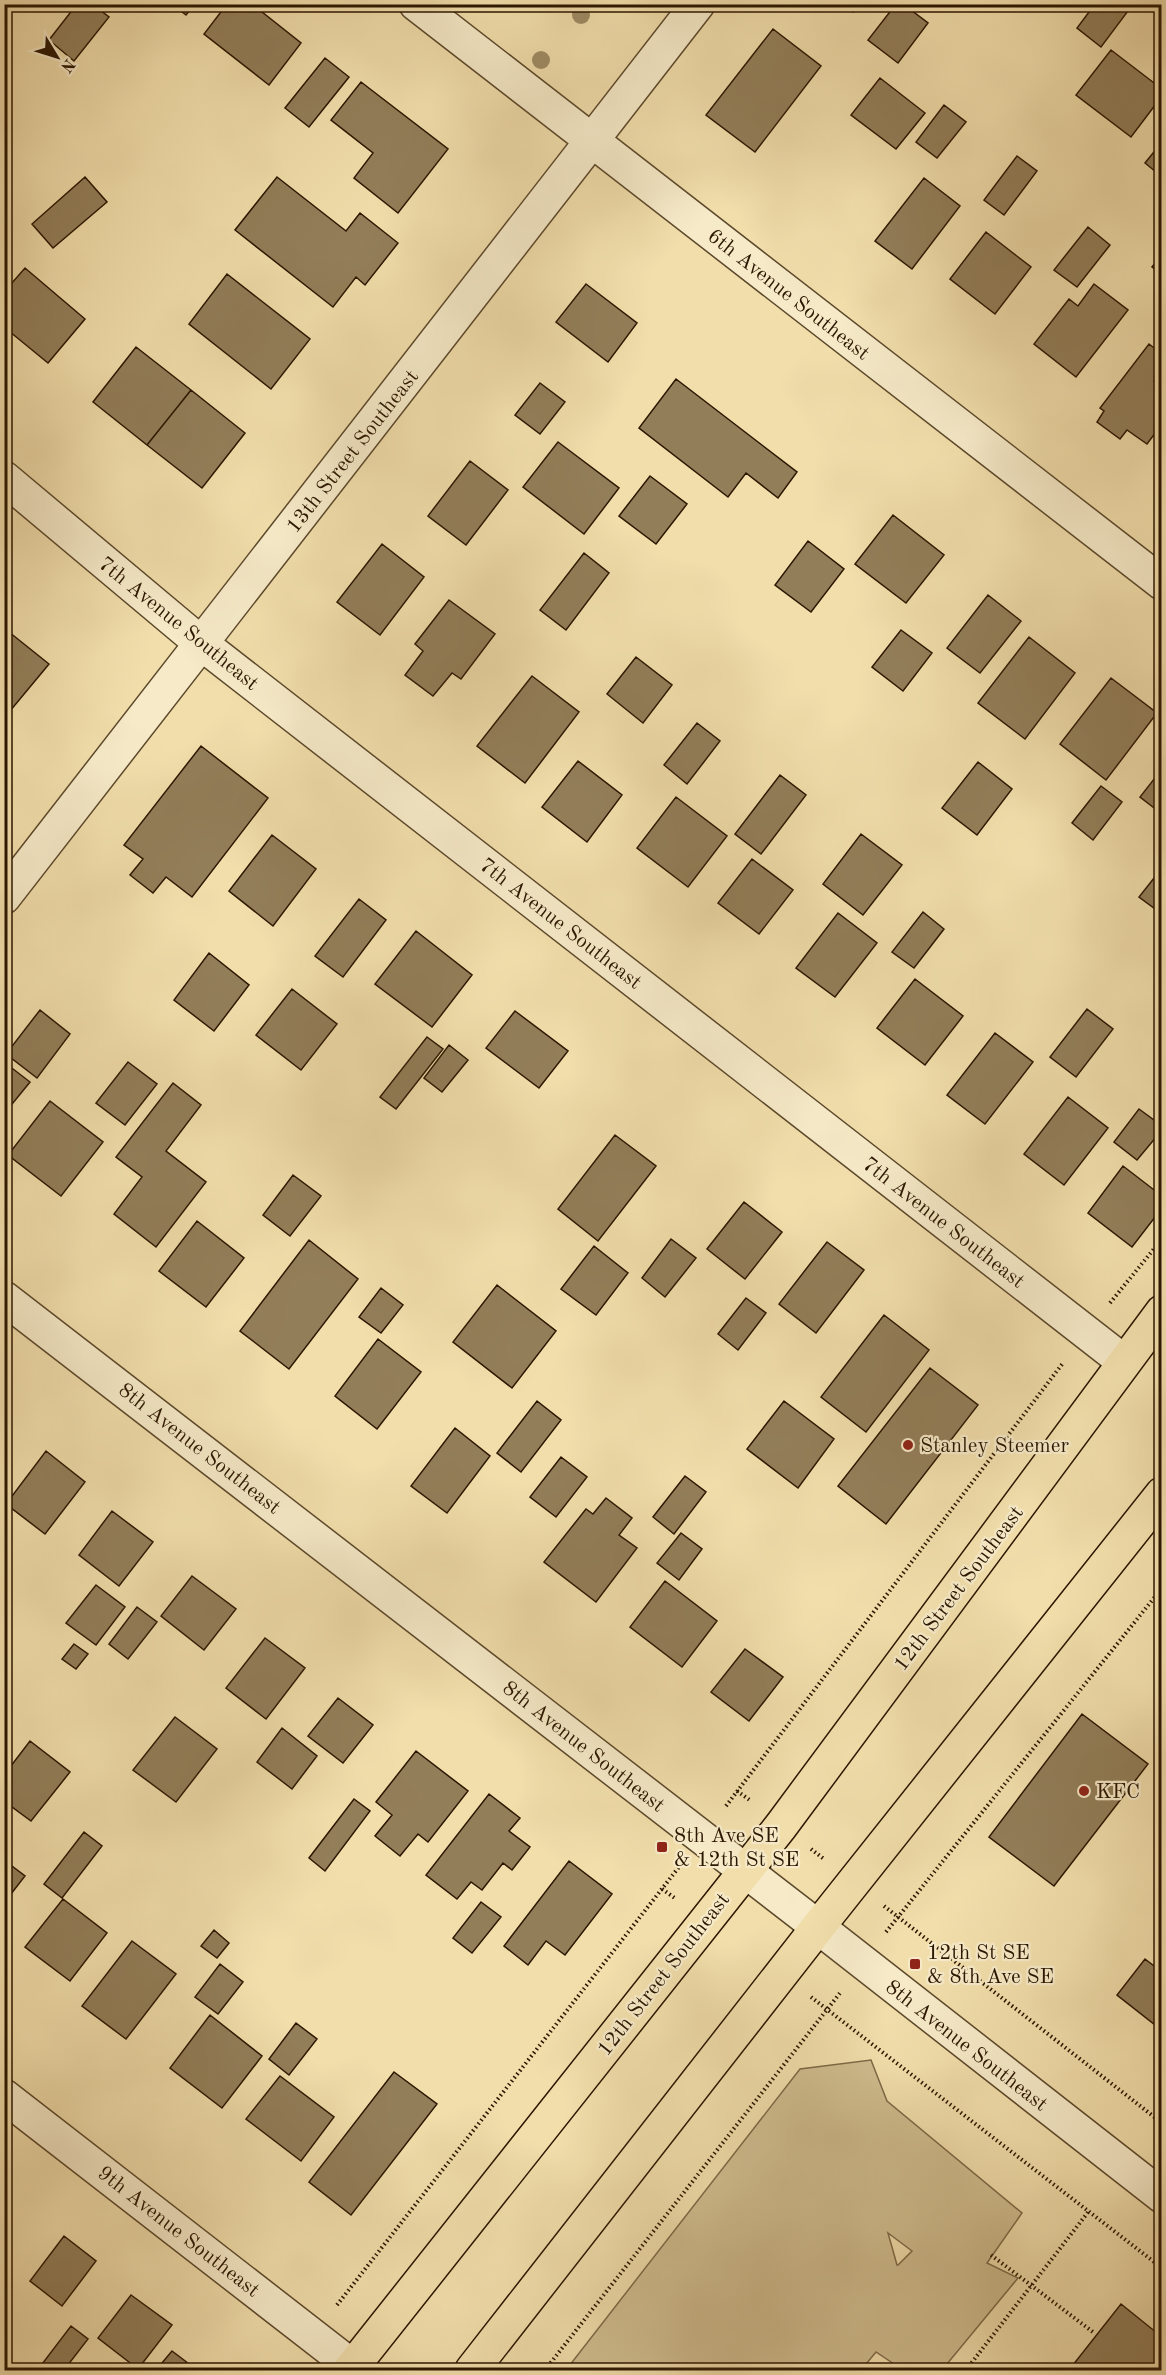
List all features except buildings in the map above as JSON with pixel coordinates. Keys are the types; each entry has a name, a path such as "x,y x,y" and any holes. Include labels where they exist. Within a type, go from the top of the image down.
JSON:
{"main road":[{"name":"12th Street Southeast","path":"351,2368 781,1826 1161,1312"},
{"path":"472,2370 780,1975 1161,1494"}],"street":[{"name":"6th Avenue Southeast","path":"416,4 1161,583"},
{"name":"13th Street Southeast","path":"4,897 698,4"},
{"name":"7th Avenue Southeast","path":"4,478 202,644 1123,1361"},
{"name":"8th Avenue Southeast","path":"4,1298 745,1870 1161,2196"},
{"name":"9th Avenue Southeast","path":"4,2096 351,2368"}],"path":[{"path":"1120,1291 1161,1239"},
{"path":"1054,1375 737,1791 1161,2123"},
{"path":"898,1916 1161,1588"},
{"path":"347,2292 662,1889 706,1921"},
{"path":"780,1975 828,2009 1161,2268"},
{"path":"545,2370 828,2009"},
{"path":"966,2370 1089,2211"},
{"path":"992,2255 1093,2332"}],"shaded area":[{"path":"871,2060 887,2101 1022,2213 987,2263 1018,2278 942,2370 903,2370 876,2352 861,2370 566,2370 800,2069","holes":["888,2233 912,2251 897,2265"]}],"place":[{"name":"Stanley Steemer","path":"908,1445"},
{"name":"KFC","path":"1084,1791"},
{"name":"8th Ave SE & 12th St SE","path":"662,1847"},
{"name":"12th St SE & 8th Ave SE","path":"915,1964"}]}
